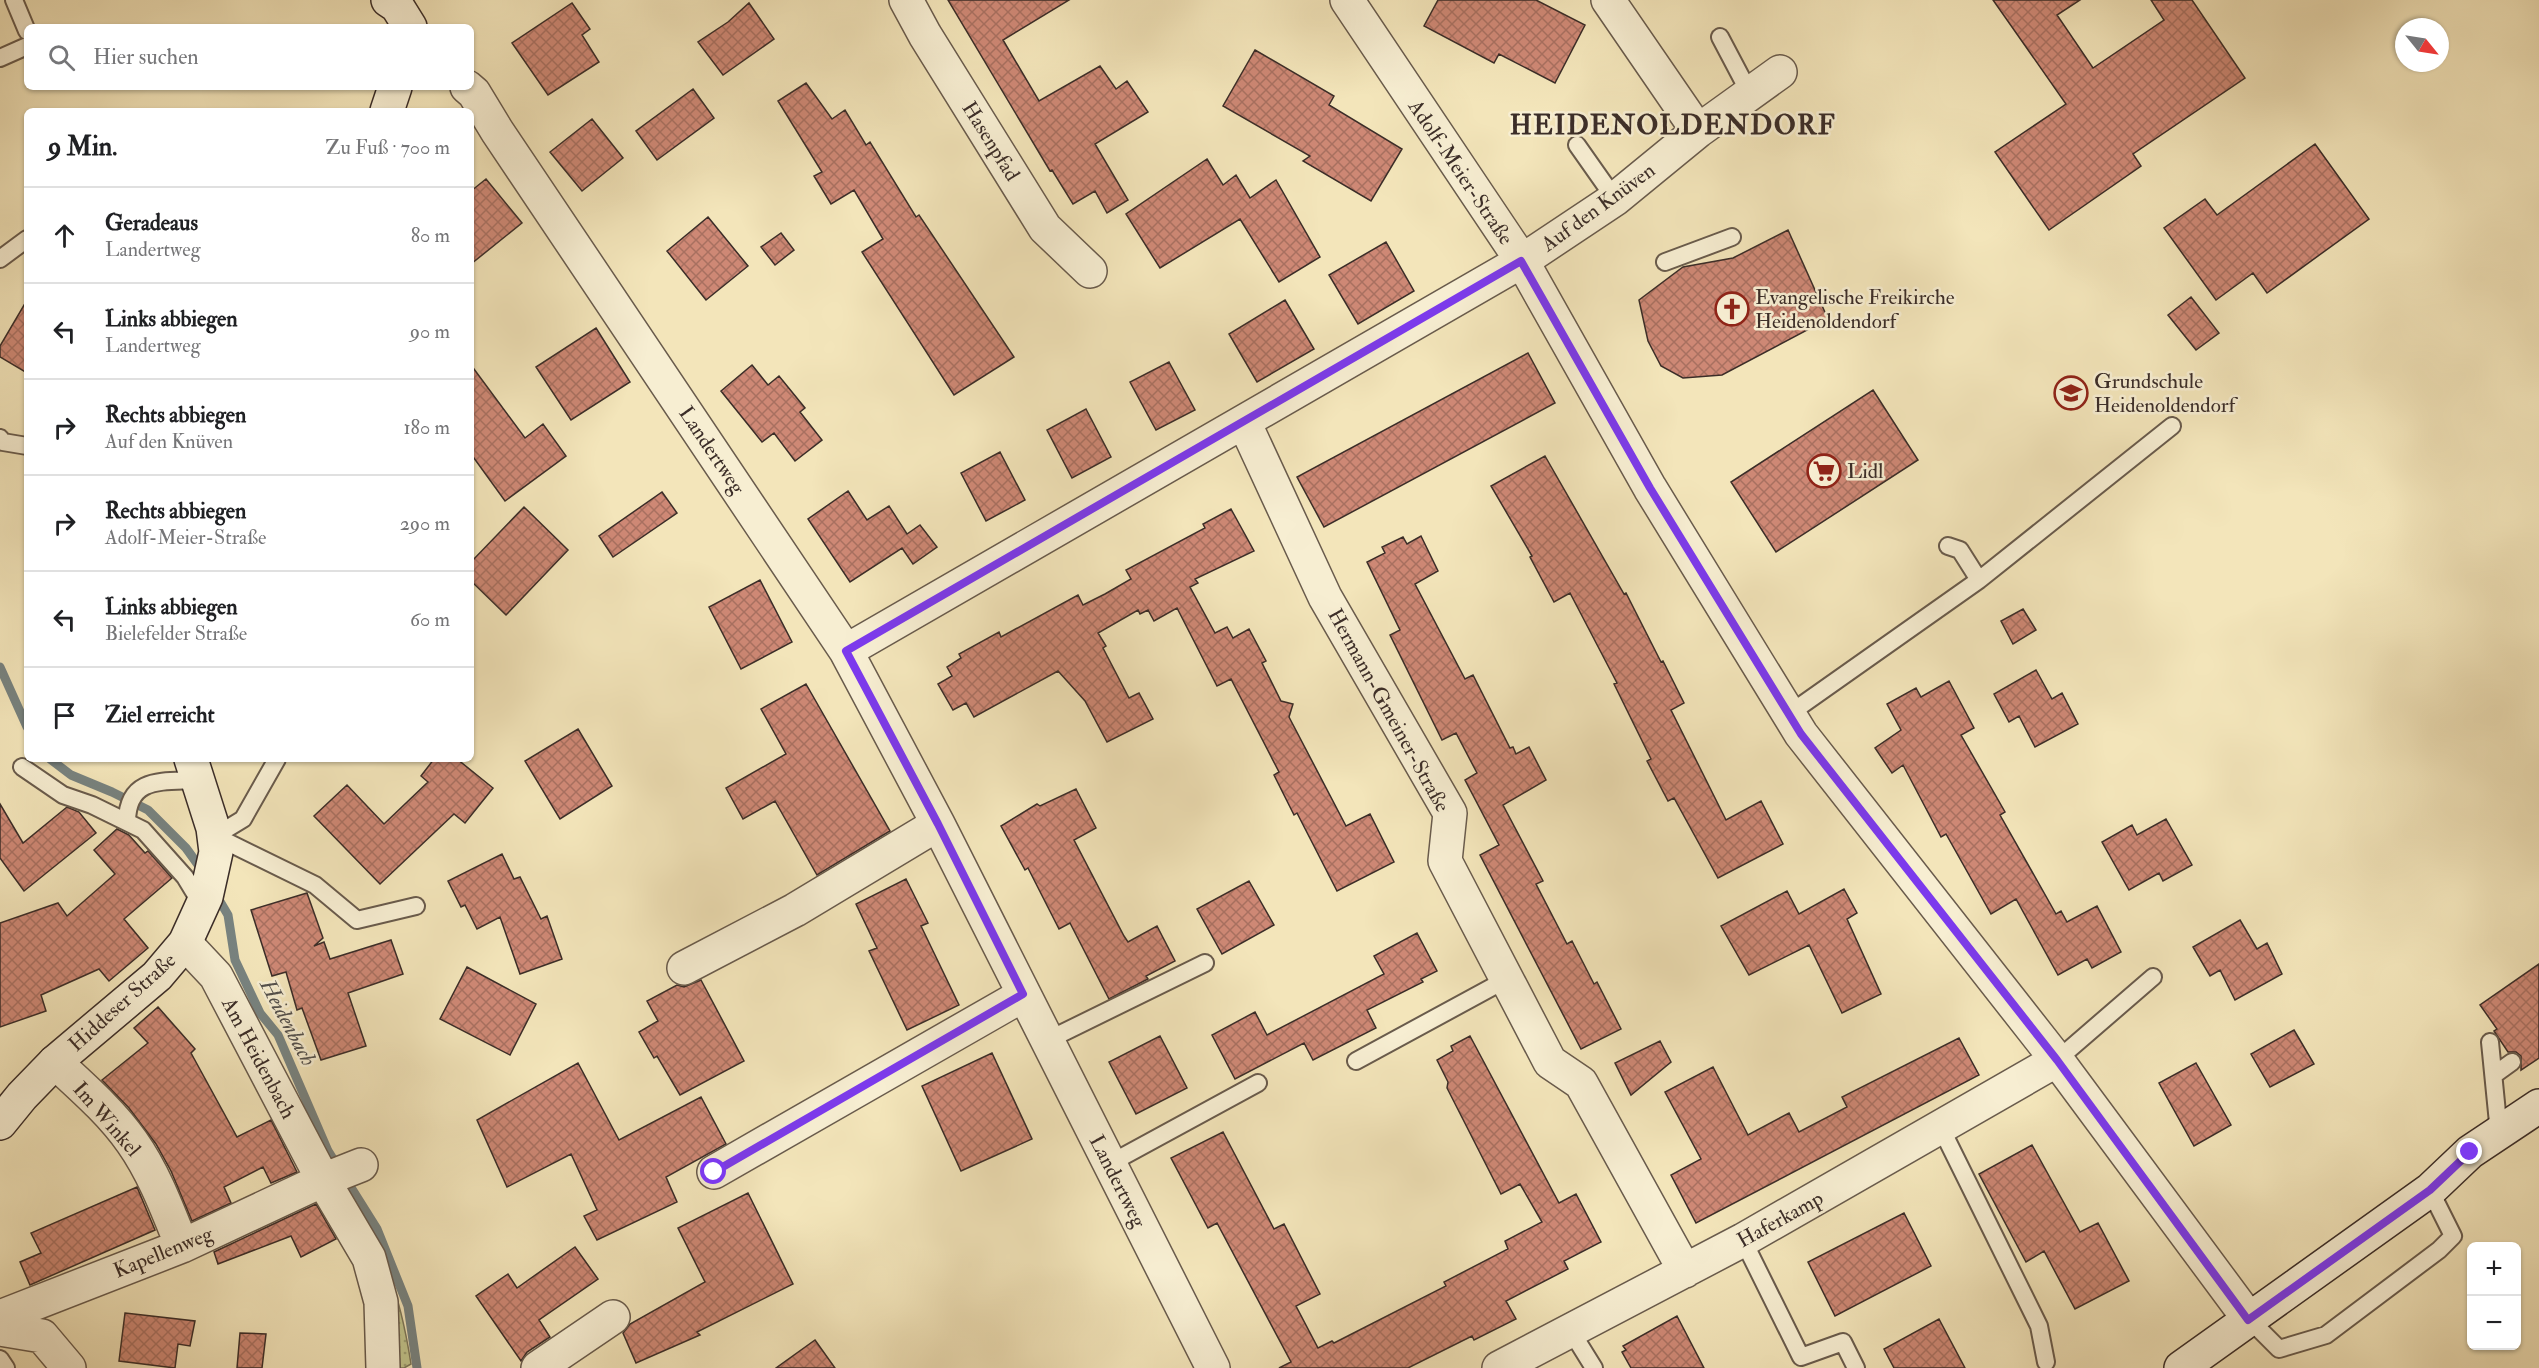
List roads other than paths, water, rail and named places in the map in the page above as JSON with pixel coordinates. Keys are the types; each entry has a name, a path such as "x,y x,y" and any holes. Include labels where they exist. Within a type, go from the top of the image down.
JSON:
{"street":[{"path":"388,0 398,6 410,24"},
{"path":"413,24 424,0"},
{"name":"Hasenpfad","path":"906,0 925,35 1045,228 1090,271"},
{"name":"Adolf-Meier-Straße","path":"1347,0 1521,261 1650,488 1801,734 2057,1060 2248,1320"},
{"path":"1608,0 1698,131"},
{"name":"Auf den Knüven","path":"846,651 1521,261 1615,199 1698,131 1749,92 1780,72"},
{"path":"388,108 394,90"},
{"name":"Landertweg","path":"470,90 846,651 938,824 1213,1368"},
{"name":"Hermann-Gmeiner-Straße","path":"1244,422 1324,597 1450,813 1445,861 1551,1062 1581,1083 1685,1272"},
{"path":"194,769 215,849"},
{"path":"684,968 795,910 938,824"},
{"name":"Hiddeser Straße","path":"0,1123 55,1062 157,976 185,943 204,901 215,849"},
{"name":"Am Heidenbach","path":"185,943 216,976 323,1180 369,1258 381,1302 383,1368"},
{"path":"714,1172 1023,994"},
{"name":"Haferkamp","path":"1498,1368 1685,1272 2057,1060"},
{"name":"Im Winkel","path":"55,1062 92,1096 132,1142 164,1202 182,1246"},
{"path":"2181,1368 2430,1190 2470,1152 2539,1106"},
{"path":"323,1180 361,1165"},
{"name":"Kapellenweg","path":"0,1317 182,1246 323,1180"},
{"path":"538,1368 613,1317"},
{"path":"0,1329 42,1336 69,1368"}],"lane":[{"path":"14,0 24,24"},
{"path":"1720,37 1749,92"},
{"path":"0,58 24,47"},
{"path":"1577,145 1615,199"},
{"path":"1665,262 1732,237"},
{"path":"0,259 24,241"},
{"path":"1789,714 1979,580 2172,426"},
{"path":"0,438 3,442 24,446"},
{"path":"1948,546 1960,550 1979,580"},
{"path":"275,762 243,819 215,849 315,885 357,920 416,906"},
{"path":"22,767 63,795 130,807"},
{"path":"130,807 147,784 194,769"},
{"path":"130,807 143,830 161,848 204,901"},
{"path":"1046,1041 1205,963"},
{"path":"2057,1060 2153,976"},
{"path":"1356,1061 1507,979"},
{"path":"2490,1042 2499,1133"},
{"path":"2493,1075 2512,1062"},
{"path":"1109,1164 1258,1083"},
{"path":"1941,1128 2039,1326 2046,1362"},
{"path":"2248,1320 2279,1349 2326,1335 2343,1323 2439,1250 2453,1236 2430,1190"},
{"path":"1743,1240 1801,1357 1843,1342 1856,1368"},
{"path":"1571,1331 1594,1368"},
{"path":"0,1359 6,1368"}],"waterway":[{"name":"Heidenbach","path":"0,667 24,720"},
{"name":"Heidenbach","path":"54,762 71,775 148,810 186,848 204,873"},
{"name":"Heidenbach","path":"215,893 228,915 235,960 260,1013 278,1035 328,1151 377,1229 408,1306 417,1368"}],"place":[{"name":"Evangelische Freikirche Heidenoldendorf","path":"1732,309"},
{"name":"Grundschule Heidenoldendorf","path":"2071,393"},
{"name":"Lidl","path":"1824,471"}],"district":[{"name":"HEIDENOLDENDORF","path":"1673,125"}]}
